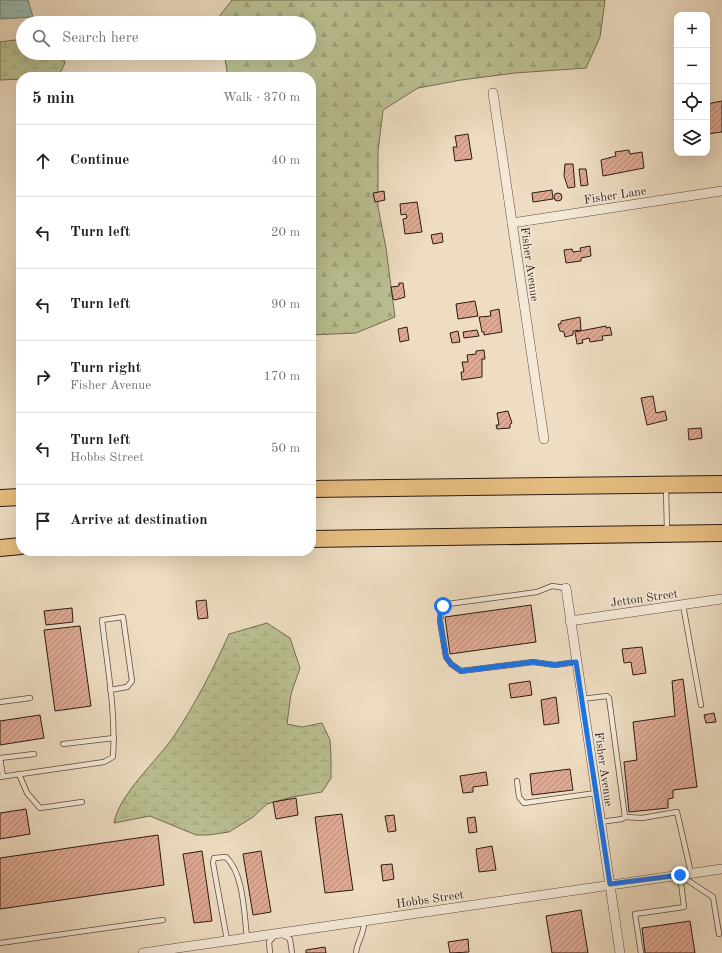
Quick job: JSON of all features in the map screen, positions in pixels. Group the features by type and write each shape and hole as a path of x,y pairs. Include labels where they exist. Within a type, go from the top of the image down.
{"highway":[{"path":"316,489 722,484"},
{"path":"0,498 16,497"},
{"path":"316,540 722,533"},
{"path":"0,548 16,546"}],"street":[{"name":"Fisher Avenue","path":"493,93 544,439"},
{"name":"Fisher Lane","path":"512,223 722,191"},
{"name":"Fisher Avenue","path":"566,588 620,953"},
{"name":"Jetton Street","path":"570,621 722,599"},
{"name":"Hobbs Street","path":"143,953 610,884 722,869"}],"lane":[{"path":"666,484 667,533"},
{"path":"566,588 552,586 537,592 443,606 440,611 440,621 446,657 451,664 461,671 533,662 555,665 576,662"},
{"path":"683,605 701,705"},
{"path":"34,754 0,758 1,776 104,762 113,757 114,738 112,705 110,690 102,620 123,617 132,681 127,687 110,690"},
{"path":"582,699 607,696 609,698 625,817"},
{"path":"0,702 30,698"},
{"path":"63,744 114,738"},
{"path":"19,774 27,793 40,808 82,802"},
{"path":"517,781 519,797 524,803 596,793"},
{"path":"600,822 625,817 642,818 677,812 691,873"},
{"path":"227,940 213,863 214,858 220,856 226,857 235,869 239,883 247,938"},
{"path":"680,875 713,897 720,934"},
{"path":"641,953 635,914 684,907 680,875"},
{"path":"0,943 163,920"},
{"path":"356,953 356,944 365,930 364,920"},
{"path":"270,953 269,942 279,933 290,939 292,953"}],"green space":[{"path":"232,0 605,0 600,37 586,68 515,73 461,80 418,88 383,110 378,151 378,207 386,248 395,317 356,333 316,335 316,72 227,72 225,60 316,60 316,16 220,16"},
{"path":"16,40 16,60 64,60 65,63 60,72 16,72 16,79 0,80 0,42"},
{"path":"267,623 290,638 300,668 291,694 287,724 302,727 322,723 330,740 331,778 322,792 292,797 267,804 253,817 229,832 196,835 150,816 114,823 117,812 131,789 167,746 182,724 217,661 229,634"}],"water":[{"path":"0,0 28,0 33,16 16,16 16,18 0,19"}],"building":[{"path":"722,101 722,132 710,134 710,103"},
{"path":"468,134 472,159 455,161 453,147 457,147 455,136"},
{"path":"629,150 630,154 642,152 644,168 603,176 601,160 616,156 615,152"},
{"path":"565,164 573,164 575,187 568,188 564,176"},
{"path":"579,169 586,169 588,185 581,186"},
{"path":"552,190 553,199 533,202 532,193"},
{"path":"384,191 385,200 375,202 373,193"},
{"path":"558,193 561,194 561,200 558,201 555,200 554,197 555,194"},
{"path":"417,202 422,232 405,234 403,219 407,218 406,214 401,215 400,204"},
{"path":"442,233 443,242 433,244 431,235"},
{"path":"590,246 591,256 581,258 581,261 566,263 564,250 572,249 573,252 581,251 580,248"},
{"path":"399,283 403,283 405,297 395,300 393,299 391,287 399,286"},
{"path":"475,301 478,316 458,319 456,304"},
{"path":"499,309 502,332 484,335 479,317 491,316 490,311"},
{"path":"580,317 581,330 573,331 573,335 565,337 564,332 560,331 558,324 561,324 561,321"},
{"path":"606,326 606,328 610,327 612,335 602,336 603,340 590,342 589,338 582,340 583,343 577,344 575,332"},
{"path":"407,327 409,340 400,342 398,329"},
{"path":"477,330 479,336 464,338 463,332"},
{"path":"458,331 460,342 452,343 450,333"},
{"path":"484,350 485,359 482,359 482,377 462,380 461,372 464,372 462,362 468,362 467,355 476,354 476,351"},
{"path":"653,396 656,413 665,411 667,420 647,425 641,398"},
{"path":"508,411 512,423 510,424 510,428 497,429 496,425 499,425 497,413"},
{"path":"701,428 702,438 689,440 688,429"},
{"path":"206,600 208,618 198,619 196,601"},
{"path":"531,605 536,642 450,654 445,617"},
{"path":"72,608 73,622 46,625 44,611"},
{"path":"80,626 91,706 55,711 44,630"},
{"path":"642,647 646,673 633,675 631,662 624,663 622,649"},
{"path":"683,679 697,787 673,790 673,798 668,799 668,808 629,812 624,762 637,760 633,722 675,716 672,681"},
{"path":"530,681 532,695 511,698 509,684"},
{"path":"556,697 559,723 544,725 541,700"},
{"path":"714,713 716,722 706,723 704,715"},
{"path":"40,715 44,738 0,745 0,721"},
{"path":"570,769 573,790 532,795 530,774"},
{"path":"486,772 488,785 473,787 473,792 463,793 460,776"},
{"path":"296,798 298,815 276,819 273,802"},
{"path":"26,809 30,834 0,839 0,813"},
{"path":"342,814 353,890 325,893 315,817"},
{"path":"394,815 396,831 388,832 385,816"},
{"path":"475,817 477,832 469,833 467,818"},
{"path":"158,835 164,885 0,909 0,858"},
{"path":"492,846 496,870 479,872 476,849"},
{"path":"202,851 212,921 194,923 183,854"},
{"path":"261,851 271,912 253,915 243,854"},
{"path":"392,864 394,879 383,881 381,865"},
{"path":"581,910 588,953 552,953 546,916"},
{"path":"690,921 695,953 645,953 642,928"},
{"path":"468,939 469,952 450,953 448,942"},
{"path":"325,947 326,953 306,953 306,950"}],"route":[{"path":"443,606 440,611 440,621 446,657 451,664 461,671 533,662 555,665 576,662 610,884 680,875"}]}
